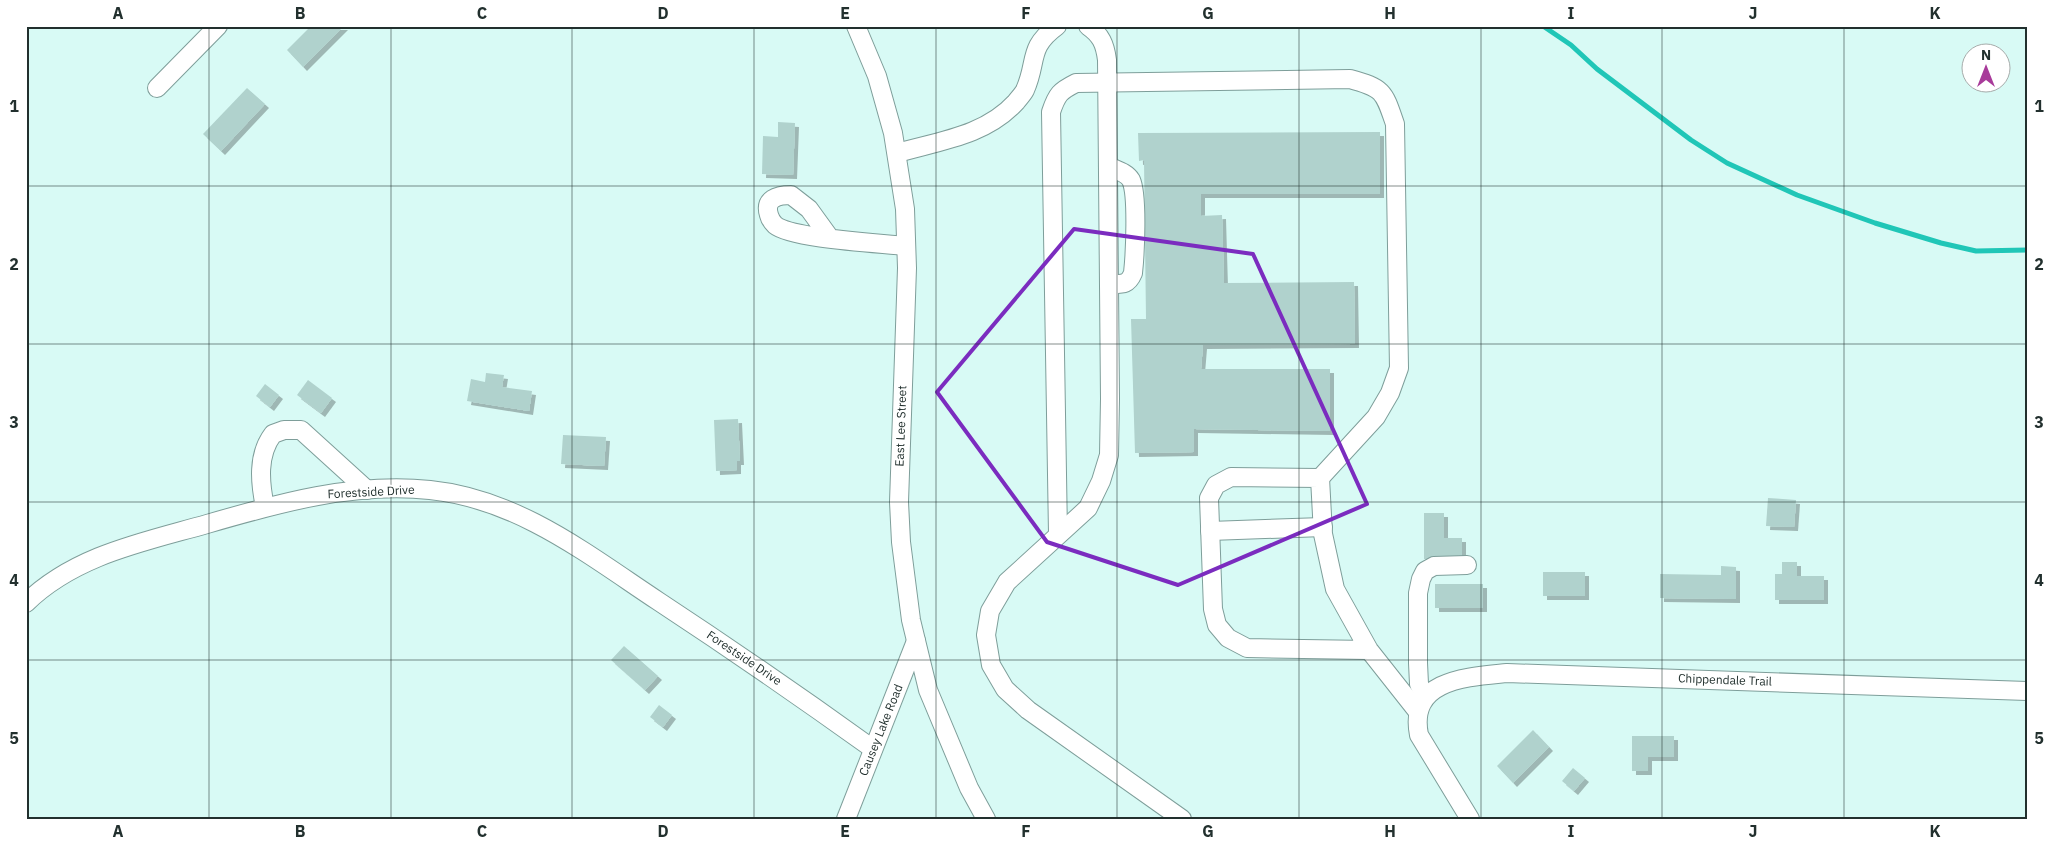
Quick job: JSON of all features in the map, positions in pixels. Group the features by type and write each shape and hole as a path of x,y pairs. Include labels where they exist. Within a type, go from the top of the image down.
{"street":[{"path":"156,88 218,26"},
{"name":"East Lee Street","path":"856,26 877,76 897,152 905,209 906,246 899,502 901,542 910,620 928,690 969,788 986,819"},
{"path":"897,152 971,133 993,122 1009,109 1024,92 1039,42 1057,26"},
{"path":"1088,26 1097,33 1106,45 1109,455 1101,481 1088,508 1007,582 990,611 986,635 991,665 1005,689 1028,710 1182,819"},
{"path":"1058,534 1051,112 1060,91 1076,82 1350,79 1373,85 1386,96 1394,124 1398,368 1390,393 1376,417 1320,478 1323,527 1335,589 1369,650 1424,701"},
{"path":"1108,166 1126,174 1131,180 1134,207 1133,273 1129,282 1125,284 1109,284"},
{"path":"830,238 906,246"},
{"path":"265,507 260,478 265,450 273,434 284,430 302,430 367,490"},
{"path":"1320,478 1231,477 1216,485 1209,498 1213,609 1218,624 1228,638 1247,648 1369,650"},
{"name":"Forestside Drive","path":"26,603 37,592 65,573 103,554 265,507 316,495 396,488 431,490 465,496 498,505 550,530 760,668 873,749"},
{"path":"1210,531 1323,527"},
{"path":"1467,565 1434,566 1425,571 1421,579 1418,593 1418,664 1419,684 1424,701 1417,724 1419,735 1470,819"},
{"name":"Causey Lake Road","path":"846,819 916,641"},
{"name":"Chippendale Trail","path":"1424,701 1444,684 1465,678 1507,673 2027,691"}],"highlighted area":[{"path":"1074,229 1253,254 1367,504 1178,585 1047,542 937,392"}],"building":[{"path":"311,26 344,26 303,67 287,50"},
{"path":"247,88 265,104 221,151 203,134"},
{"path":"778,122 795,123 793,175 762,174 763,136 778,137"},
{"path":"1380,132 1380,194 1201,194 1201,216 1222,215 1224,283 1354,282 1355,344 1203,345 1201,369 1330,369 1330,431 1194,429 1194,452 1135,453 1131,319 1146,319 1144,160 1139,161 1138,133"},
{"path":"486,373 504,375 502,387 532,391 529,411 467,401 471,379 485,382"},
{"path":"308,380 332,398 321,413 297,395"},
{"path":"265,384 279,395 270,407 256,396"},
{"path":"738,419 740,461 737,461 737,470 716,471 714,420"},
{"path":"563,435 606,437 604,466 561,464"},
{"path":"1768,498 1796,500 1794,527 1766,526"},
{"path":"1424,513 1444,513 1444,538 1462,538 1462,559 1424,559"},
{"path":"1782,562 1797,562 1797,576 1824,576 1824,600 1775,600 1775,574 1782,574"},
{"path":"1721,566 1736,567 1736,599 1660,598 1660,574 1721,575"},
{"path":"1543,572 1585,572 1585,596 1543,596"},
{"path":"1435,584 1483,584 1483,608 1435,608"},
{"path":"624,646 658,676 645,690 611,660"},
{"path":"659,705 672,715 663,727 650,717"},
{"path":"1533,730 1549,747 1513,783 1497,766"},
{"path":"1632,736 1674,736 1674,757 1648,757 1648,771 1632,771"},
{"path":"1573,768 1585,778 1574,791 1562,781"}],"waterway":[{"path":"1543,26 1571,45 1597,69 1691,140 1727,163 1797,195 1875,223 1941,243 1976,251 2027,250"}]}
